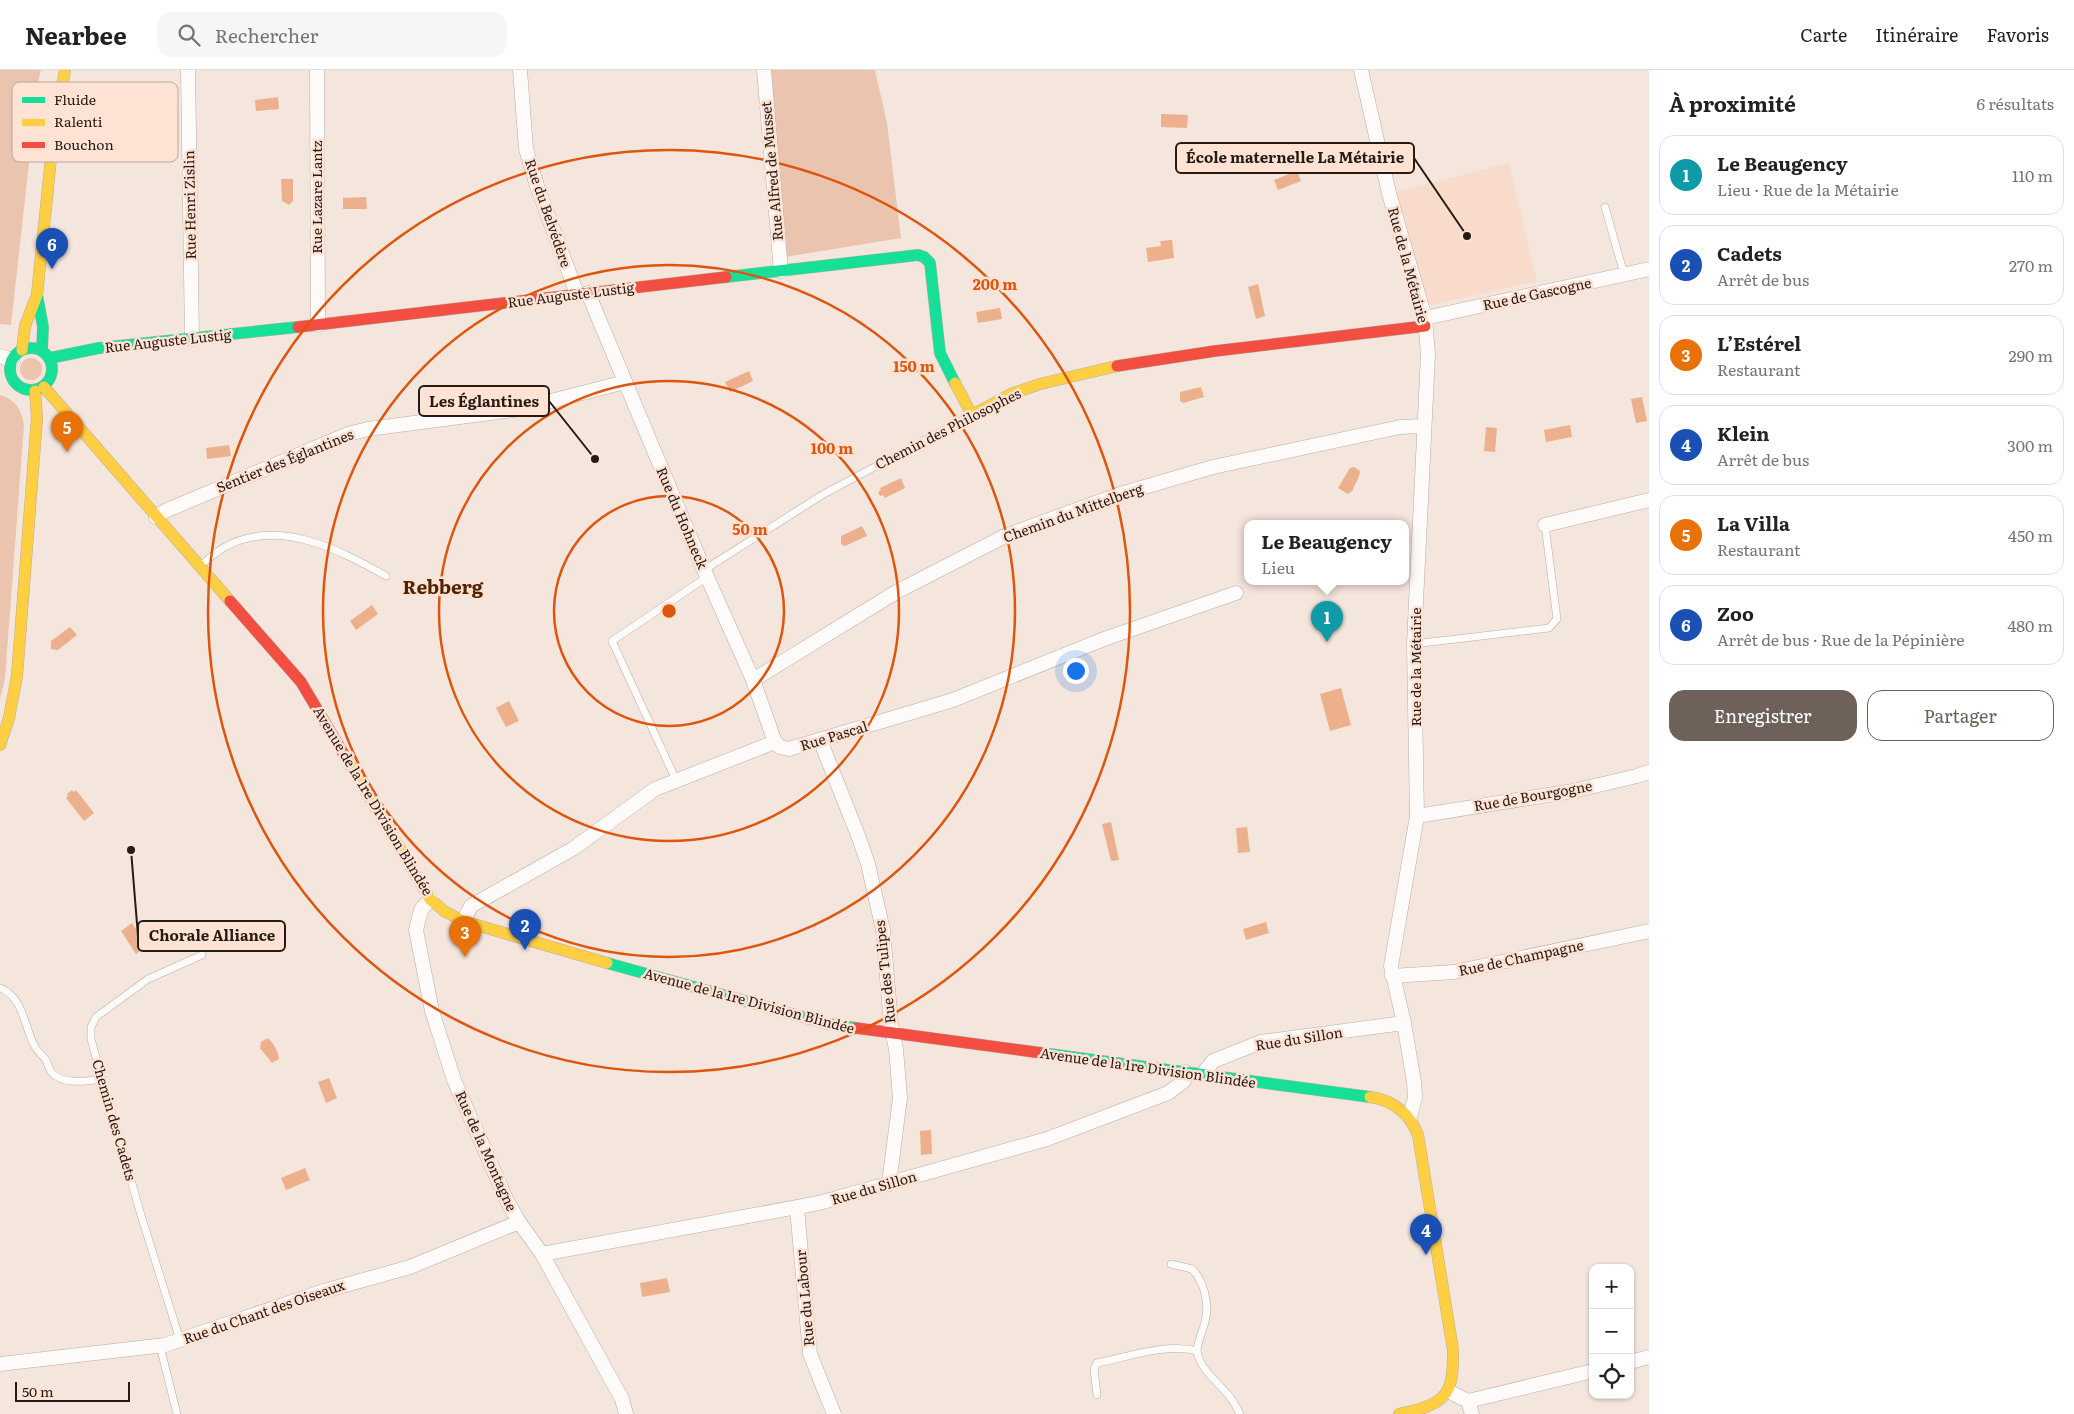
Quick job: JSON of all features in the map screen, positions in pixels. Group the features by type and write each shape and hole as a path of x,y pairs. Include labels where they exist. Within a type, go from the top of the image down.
{"main road":[{"path":"22,350 25,326 37,295 51,162"},
{"name":"Rue Auguste Lustig","path":"46,354 318,325 918,255 924,257 930,263 940,353 972,415"},
{"path":"0,746 14,701 20,652 40,389 52,377 52,364 46,354 37,295"},
{"name":"Chemin des Philosophes","path":"972,415 1011,394 1040,384 1112,367 1425,322"},
{"path":"40,389 20,388 14,383 6,358 22,350 32,348 46,354"},
{"name":"Avenue de la 1re Division Blindée","path":"40,389 156,516 301,682 430,898 444,911 463,920 527,941 828,1024 1376,1098 1390,1102 1410,1117"},
{"path":"1399,1414 1415,1411 1439,1402 1450,1392 1454,1374 1453,1350 1418,1135 1410,1117"}],"street":[{"name":"Rue Henri Zislin","path":"188,70 192,339"},
{"name":"Rue Lazare Lantz","path":"317,70 318,325"},
{"name":"Rue du Belvédère","path":"520,70 526,148 537,186 583,294"},
{"name":"Rue Alfred de Musset","path":"764,70 780,271"},
{"name":"Rue de la Métairie","path":"1361,70 1389,193 1425,322 1427,373 1414,644 1416,816 1390,966 1404,1023 1415,1097 1410,1117"},
{"name":"Rue de Gascogne","path":"1425,322 1649,269"},
{"name":"Rue du Hohneck","path":"583,294 625,382 705,574 753,680 776,742"},
{"name":"Sentier des Églantines","path":"156,516 348,434 368,429 520,409 625,382"},
{"name":"Chemin du Mittelberg","path":"753,680 898,591 1005,536 1117,495 1213,467 1400,427 1423,426"},
{"path":"1545,525 1649,500"},
{"name":"Rue Pascal","path":"776,742 780,747 790,749 953,700 1104,638 1236,593"},
{"name":"Rue des Tulipes","path":"820,740 868,864 883,930 892,1034 896,1049 900,1098 889,1184"},
{"path":"463,920 470,906 574,848 655,789 776,742"},
{"name":"Rue de Bourgogne","path":"1416,816 1573,791 1649,772"},
{"name":"Rue de la Montagne","path":"430,898 421,910 416,930 432,1011 454,1080 492,1171 519,1222 542,1254 622,1399 626,1414"},
{"name":"Rue de Champagne","path":"1392,976 1454,972 1649,931"},
{"name":"Rue du Sillon","path":"1202,1074 1213,1061 1261,1042 1404,1023"},
{"name":"Rue du Sillon","path":"542,1254 796,1208 889,1184 1047,1139 1168,1093 1184,1081 1185,1072"},
{"name":"Rue du Labour","path":"796,1208 810,1354 834,1414"},
{"name":"Rue du Chant des Oiseaux","path":"0,1364 160,1346 324,1291 410,1267 519,1222"},
{"path":"1634,1361 1649,1357"},
{"path":"1450,1392 1470,1408 1589,1372"}],"lane":[{"path":"1606,207 1624,274"},
{"name":"Chemin des Philosophes","path":"676,780 612,641 705,574 822,495 972,415"},
{"path":"1414,644 1548,628 1557,619 1545,525"},
{"path":"200,566 223,548 245,539 269,534 293,537 346,554 386,576"},
{"name":"Chemin des Cadets","path":"181,1340 141,1215 91,1039 91,1027 96,1017 148,979 202,955"},
{"path":"0,988 8,991 16,998 34,1047 46,1060 52,1073 65,1080 102,1079"},
{"path":"1172,1264 1192,1268 1202,1283 1207,1311 1198,1340 1198,1357 1240,1414"},
{"path":"160,1346 177,1414"},
{"path":"1097,1395 1094,1369 1097,1363 1170,1348 1197,1351"}],"shaded area":[{"path":"0,70 41,70 38,82 12,82 12,162 29,162 11,325 0,324"},
{"path":"770,70 875,70 887,123 901,238 785,257"},
{"path":"278,97 279,109 256,111 255,100"},
{"path":"1161,114 1188,115 1187,128 1161,127"},
{"path":"1509,163 1537,281 1426,306 1395,192"},
{"path":"1297,171 1301,181 1278,190 1274,180"},
{"path":"281,179 293,179 293,201 289,205 282,201"},
{"path":"366,197 367,209 343,209 343,198"},
{"path":"1172,240 1174,258 1148,262 1146,248 1161,246 1160,241"},
{"path":"1258,284 1265,316 1256,319 1248,287"},
{"path":"1000,308 1002,319 978,323 976,312"},
{"path":"31,358 39,361 42,369 39,377 31,380 23,377 20,369 23,361"},
{"path":"749,371 753,381 730,392 725,382"},
{"path":"1201,387 1204,397 1183,403 1180,401 1180,392"},
{"path":"0,395 14,402 21,414 24,425 5,678 0,699"},
{"path":"1642,397 1647,421 1636,423 1631,399"},
{"path":"1570,425 1572,437 1546,442 1544,430"},
{"path":"1486,427 1497,428 1495,452 1484,451"},
{"path":"229,445 231,456 207,459 206,448"},
{"path":"1354,467 1360,471 1360,474 1353,490 1348,494 1338,488 1350,468"},
{"path":"901,478 905,488 885,498 883,495 880,496 878,492 881,490 880,488"},
{"path":"862,526 867,536 845,546 841,544 841,536"},
{"path":"372,605 378,614 356,630 350,621"},
{"path":"70,627 77,635 58,650 51,649 51,641"},
{"path":"1341,688 1351,725 1330,731 1320,694"},
{"path":"509,701 519,721 506,727 496,708"},
{"path":"72,790 74,792 76,790 94,813 84,821 66,798 67,794"},
{"path":"1111,822 1119,860 1111,861 1102,824"},
{"path":"1247,827 1250,852 1238,853 1236,828"},
{"path":"1266,922 1269,933 1246,940 1243,929"},
{"path":"132,923 147,946 136,954 121,931"},
{"path":"268,1038 278,1053 279,1059 272,1063 260,1048 261,1042"},
{"path":"329,1078 337,1098 326,1103 318,1082"},
{"path":"931,1130 932,1154 921,1155 920,1131"},
{"path":"305,1168 310,1180 286,1190 281,1178"},
{"path":"667,1278 670,1292 642,1297 640,1283"}],"traffic: fast":[{"path":"726,277 918,255 924,257 930,263 940,353 955,383"},
{"path":"37,295 43,327 42,351"},
{"path":"50,358 99,348 298,327"},
{"path":"35,348 43,351 49,357 52,369 49,381 43,387 27,390 19,387 13,381 10,365 13,357 19,351 35,348"},
{"path":"607,963 828,1024 856,1028"},
{"path":"1042,1053 1370,1097"}],"traffic: slow":[{"path":"63,82 65,70"},
{"path":"22,350 25,326 37,295 51,162"},
{"path":"955,383 972,415 1011,394 1040,384 1117,366"},
{"path":"44,387 230,601"},
{"path":"0,745 9,718 17,676 37,418 35,391"},
{"path":"343,753 430,899 444,911 463,921 607,963"},
{"path":"1370,1097 1386,1101 1400,1109 1415,1127 1418,1135 1453,1350 1451,1379 1448,1389 1443,1396 1427,1407 1399,1414"}],"traffic: jam":[{"path":"298,327 726,277"},
{"path":"1117,366 1215,351 1425,326"},
{"path":"230,601 301,682 343,753"},
{"path":"856,1028 1042,1053"}],"place":[{"name":"École maternelle La Métairie","path":"1467,236"},
{"name":"Zoo","path":"52,269"},
{"name":"La Villa","path":"67,452"},
{"name":"Les Églantines","path":"595,459"},
{"name":"Le Beaugency","path":"1327,642"},
{"name":"Chorale Alliance","path":"131,850"},
{"name":"Cadets","path":"525,950"},
{"name":"L’Estérel","path":"465,957"},
{"name":"Klein","path":"1426,1255"}],"district":[{"name":"Rebberg","path":"443,587"}]}
